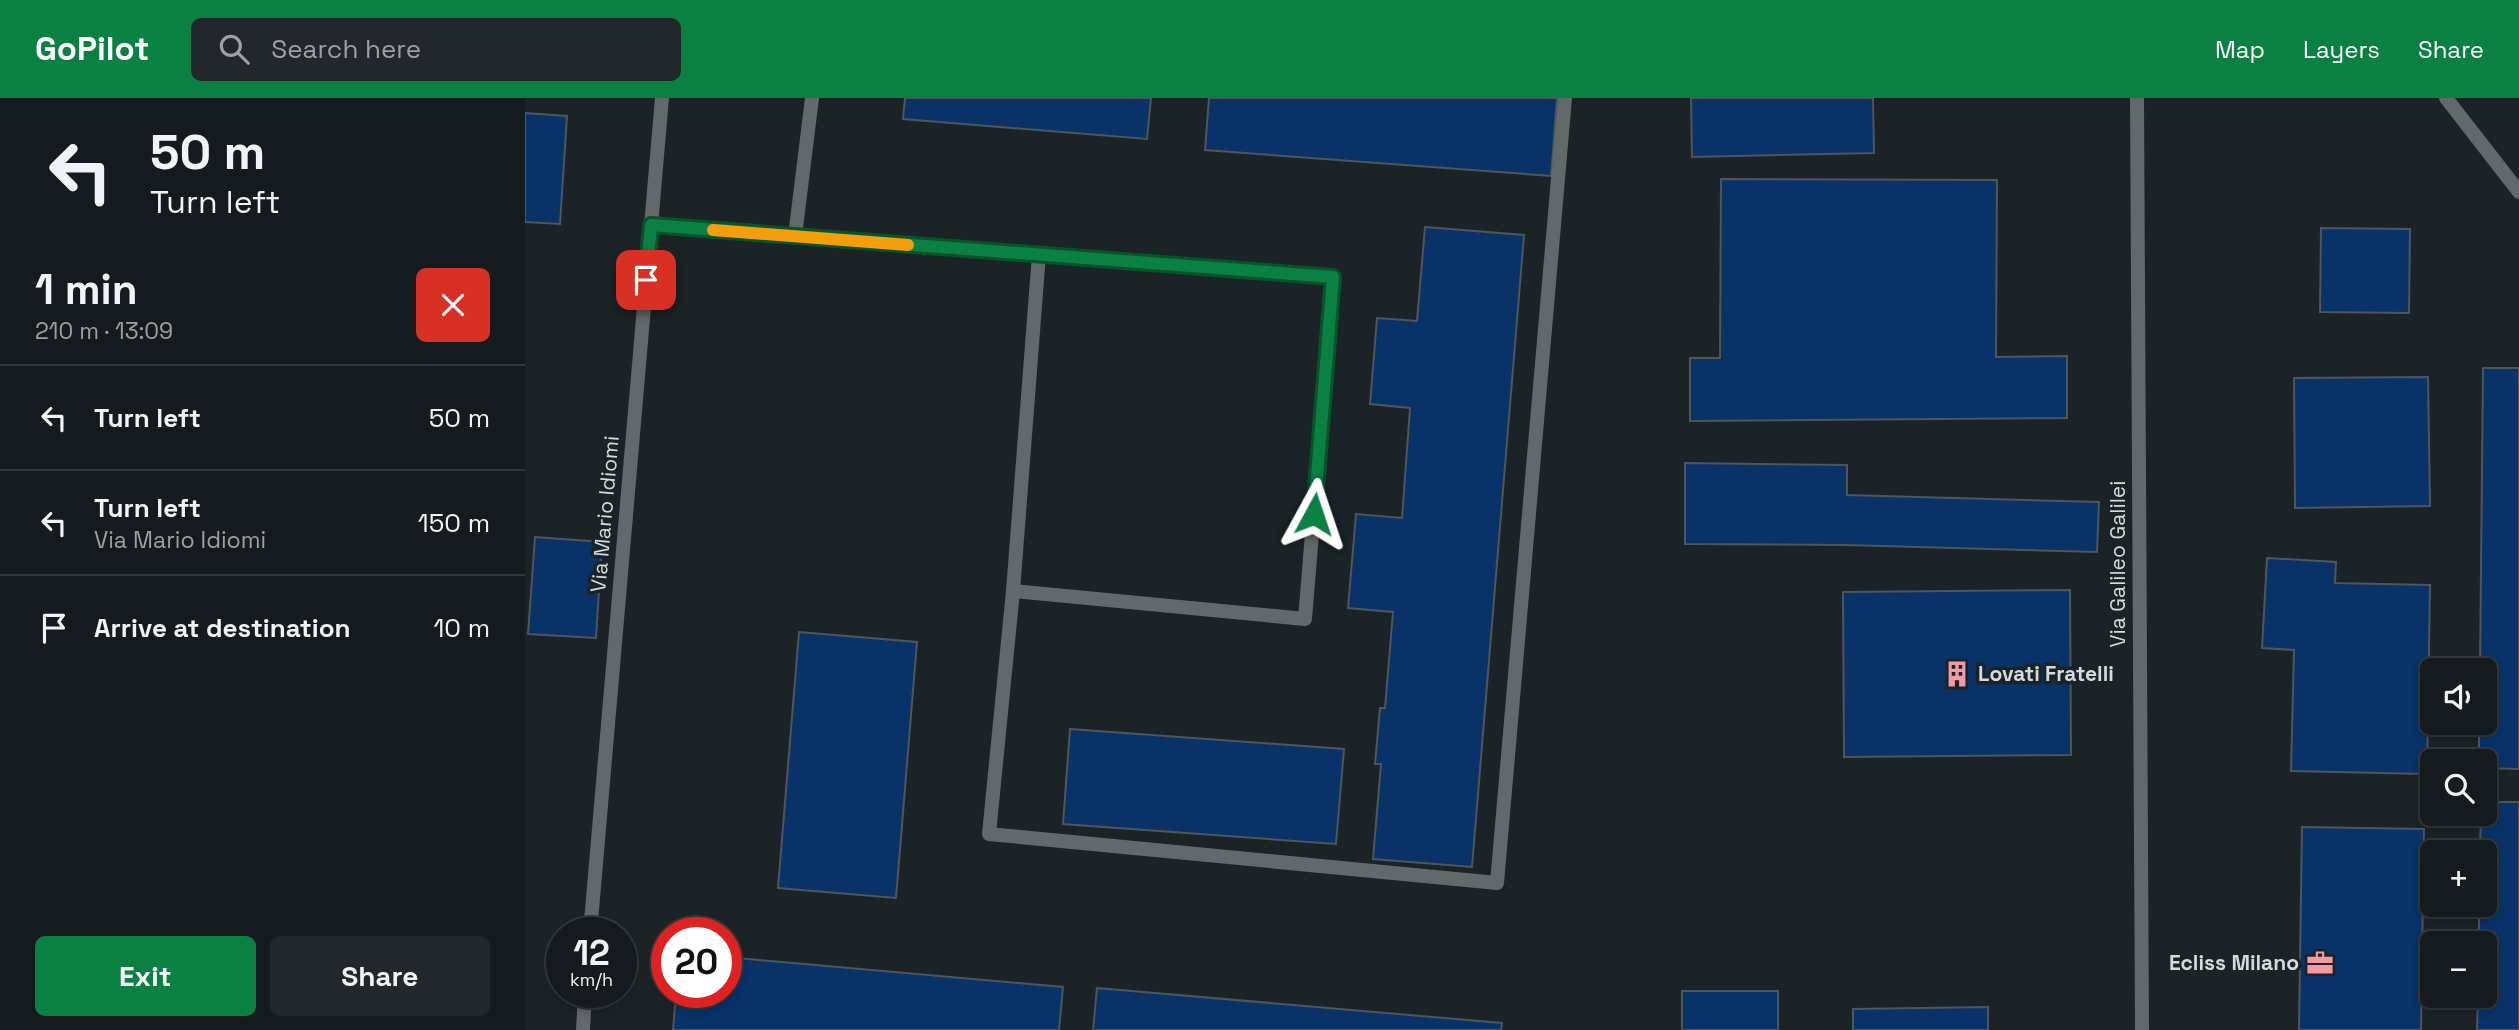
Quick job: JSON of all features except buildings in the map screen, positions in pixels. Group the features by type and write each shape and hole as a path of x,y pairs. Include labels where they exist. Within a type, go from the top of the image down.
{"street":[{"name":"Via Mario Idiomi","path":"591,917 662,98"},
{"path":"795,236 812,98"},
{"path":"1039,254 1013,591 989,834 1497,883 1565,98"},
{"name":"Via Galileo Galilei","path":"2137,98 2142,1030"},
{"path":"2446,98 2519,192"},
{"path":"651,225 1333,277 1305,619 1013,591"},
{"path":"583,1030 584,1008"}],"slow traffic":[{"path":"713,230 908,245"}],"place":[{"name":"Lovati Fratelli","path":"1957,674"},
{"name":"Ecliss Milano","path":"2320,963"}],"route":[{"path":"646,280 651,225 1333,277 1314,514"}]}
